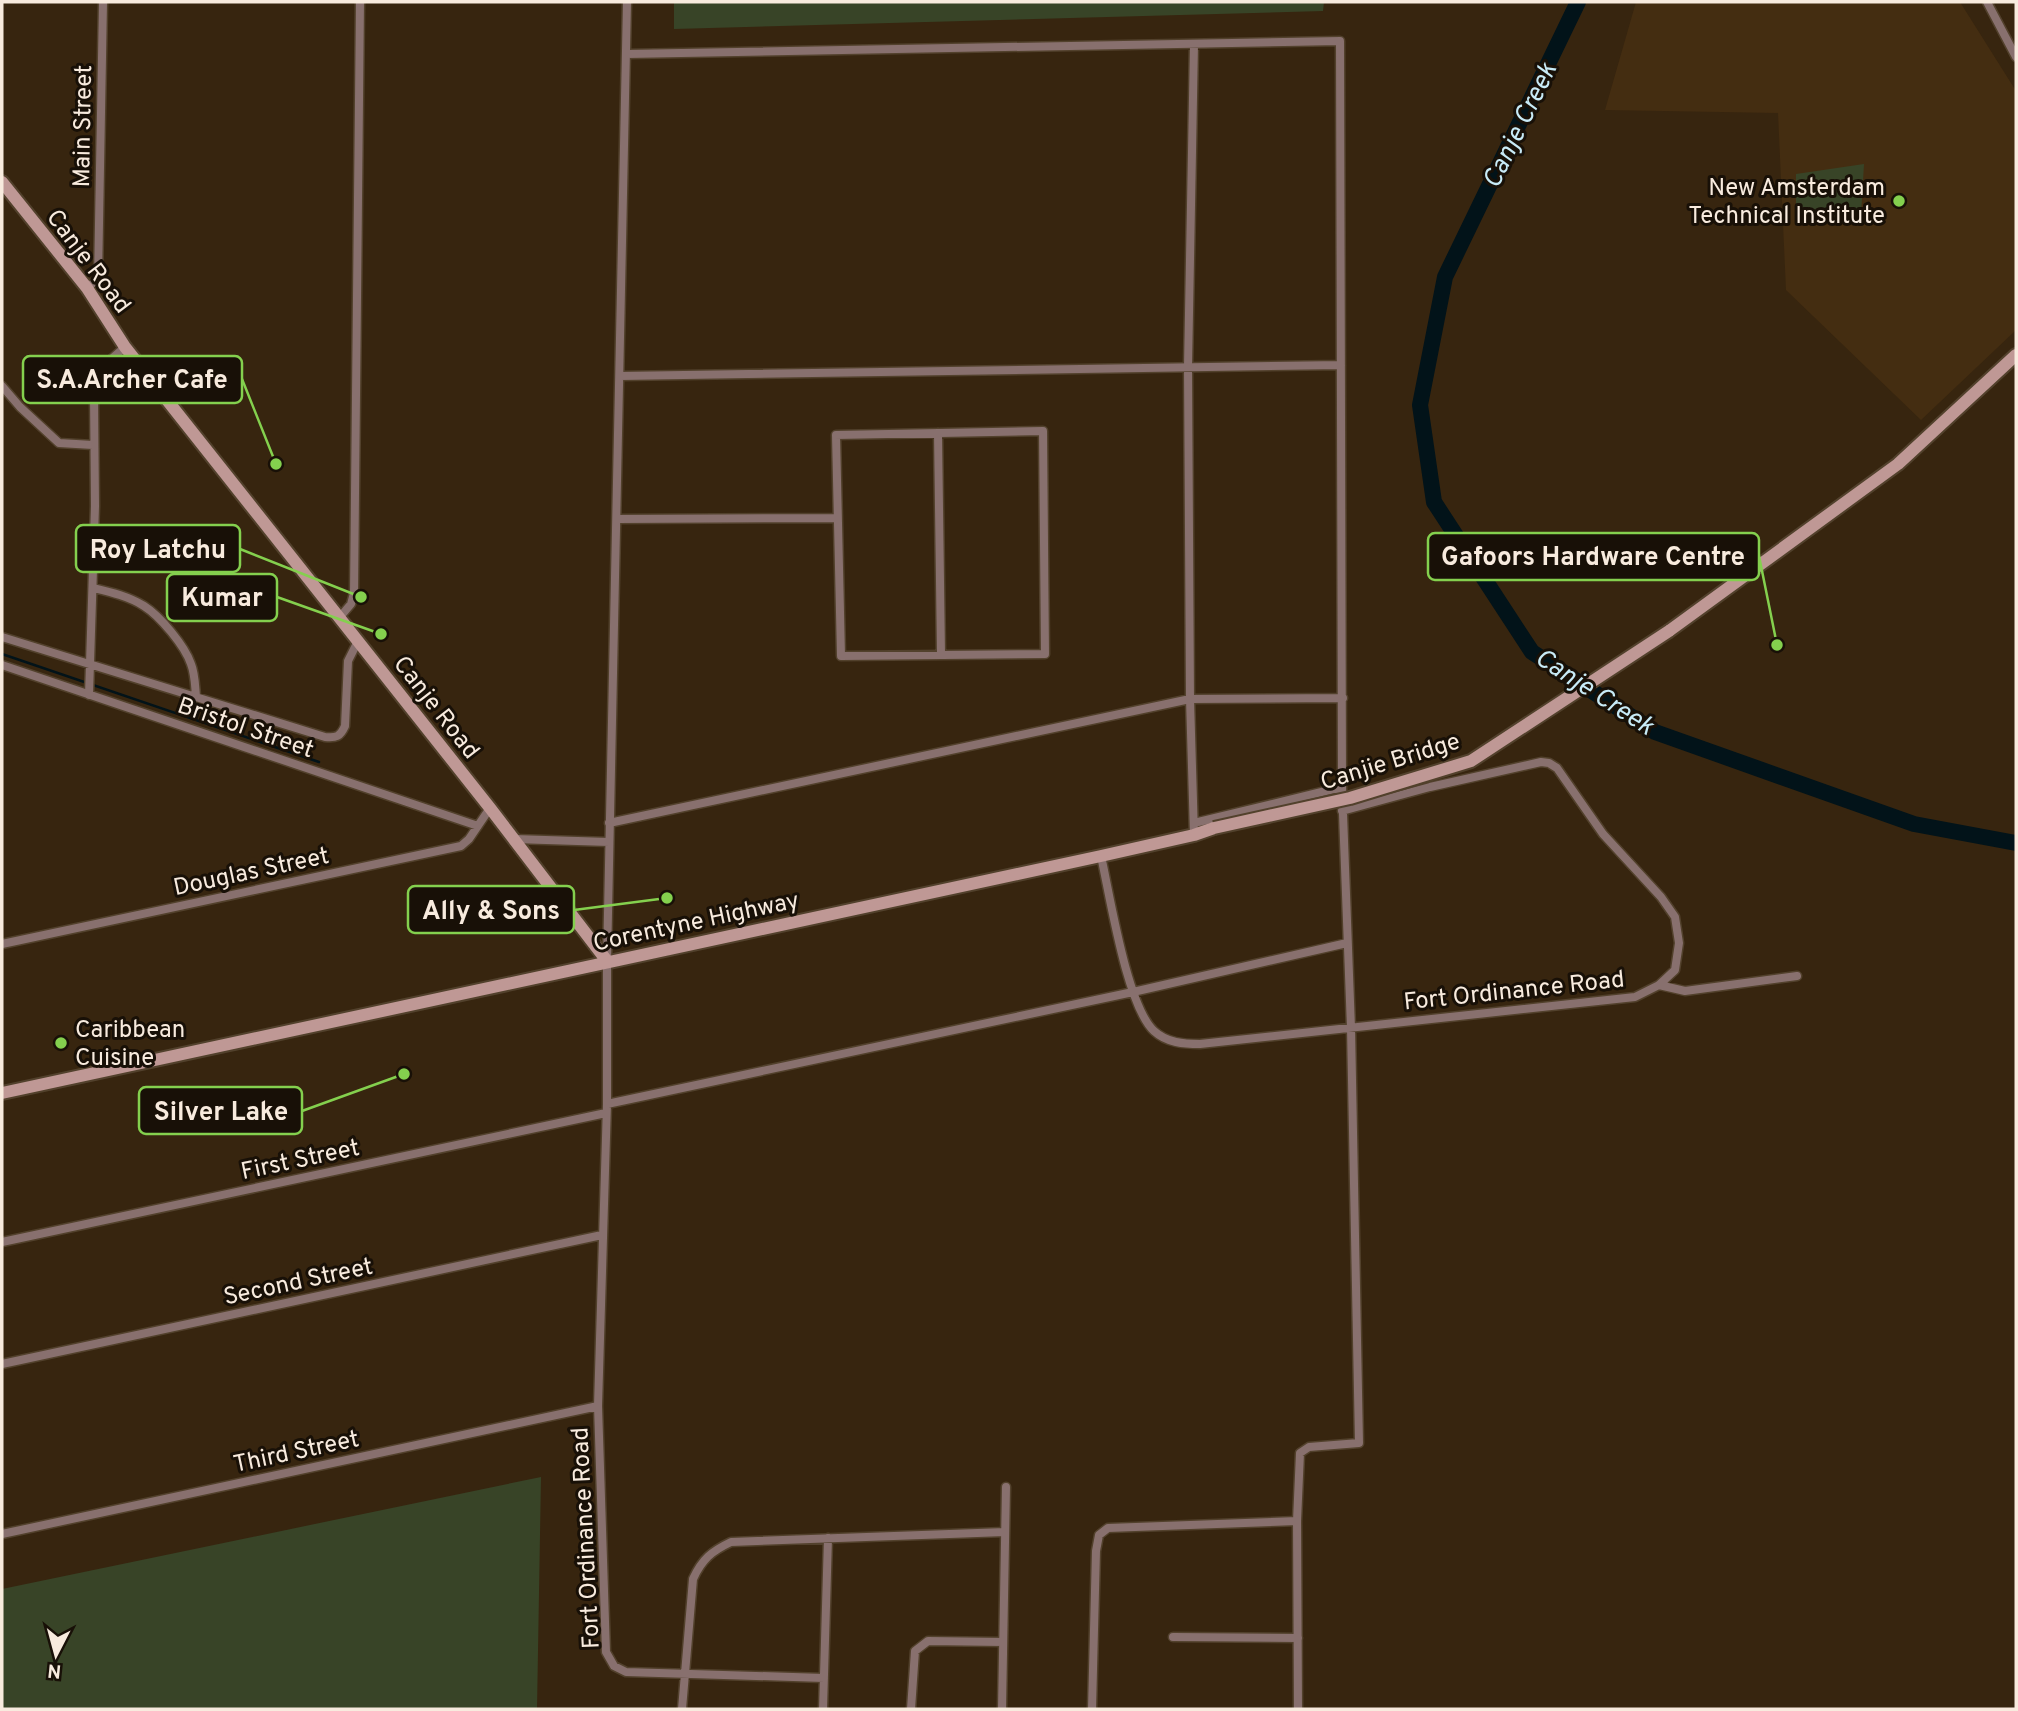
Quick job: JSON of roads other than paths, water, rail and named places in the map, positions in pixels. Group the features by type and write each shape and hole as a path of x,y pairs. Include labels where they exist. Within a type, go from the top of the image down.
{"main road":[{"name":"Canje Road","path":"2,182 87,288 125,347 491,808 607,961"},
{"name":"Canjie Bridge","path":"1194,829 1214,828 1350,798 1471,761 1669,631 1898,464 2016,355"},
{"name":"Corentyne Highway","path":"2,1093 1101,856 1194,829"}],"street":[{"name":"Main Street","path":"87,288 97,279 103,2"},
{"path":"340,617 351,604 354,593 360,2"},
{"name":"Fort Ordinance Road","path":"627,2 598,1406 606,1652 614,1666 626,1672 683,1672"},
{"path":"1987,2 2016,57"},
{"path":"627,54 1340,41 1342,811 1351,1028 1359,1443 1309,1447 1301,1450 1298,1460 1297,1709"},
{"path":"1194,44 1188,367 1190,699 1194,829 1342,787"},
{"path":"89,695 95,506 94,395 99,377 108,362 125,347"},
{"path":"620,376 1341,365"},
{"path":"2,386 20,407 59,443 93,446"},
{"path":"1043,431 1045,654 841,656 836,518 836,435 1043,431"},
{"path":"938,433 941,655"},
{"path":"617,519 836,518"},
{"path":"93,589 117,593 145,606 164,625 182,646 191,664 196,696"},
{"path":"2,637 324,737 335,737 342,733 345,726 348,661 358,641"},
{"name":"Bristol Street","path":"2,666 478,826"},
{"path":"609,823 1190,699 1343,698"},
{"name":"Fort Ordinance Road","path":"1101,856 1132,992 1141,1014 1155,1032 1177,1043 1200,1044 1635,997 1659,985 1675,970 1679,943 1675,917 1661,897 1603,834 1557,768 1549,763 1541,762 1430,787 1342,811"},
{"name":"Douglas Street","path":"2,944 461,846 491,808"},
{"path":"514,839 609,842"},
{"name":"First Street","path":"2,1242 1347,943"},
{"path":"1659,985 1685,990 1797,976"},
{"name":"Second Street","path":"2,1364 601,1235"},
{"name":"Third Street","path":"2,1534 598,1406"},
{"path":"1002,1709 1006,1487"},
{"path":"1093,1709 1096,1551 1099,1535 1108,1528 1297,1521"},
{"path":"682,1709 683,1672 693,1579 700,1564 711,1552 731,1542 1005,1532"},
{"path":"823,1709 828,1538"},
{"path":"1173,1637 1297,1638"},
{"path":"911,1709 915,1651 928,1641 1003,1642"},
{"path":"683,1672 824,1678"}],"waterway":[{"name":"Canje Creek","path":"1578,2 1445,277 1420,405 1434,502 1532,652 1655,732 1914,824 2016,843"},
{"path":"2,654 319,762"}],"place":[{"name":"New Amsterdam Technical Institute","path":"1899,201"},
{"name":"S.A.Archer Cafe","path":"276,464"},
{"name":"Roy Latchu","path":"361,597"},
{"name":"Kumar","path":"381,634"},
{"name":"Gafoors Hardware Centre","path":"1777,645"},
{"name":"Ally & Sons","path":"667,898"},
{"name":"Caribbean Cuisine","path":"61,1043"},
{"name":"Silver Lake","path":"404,1074"}]}
